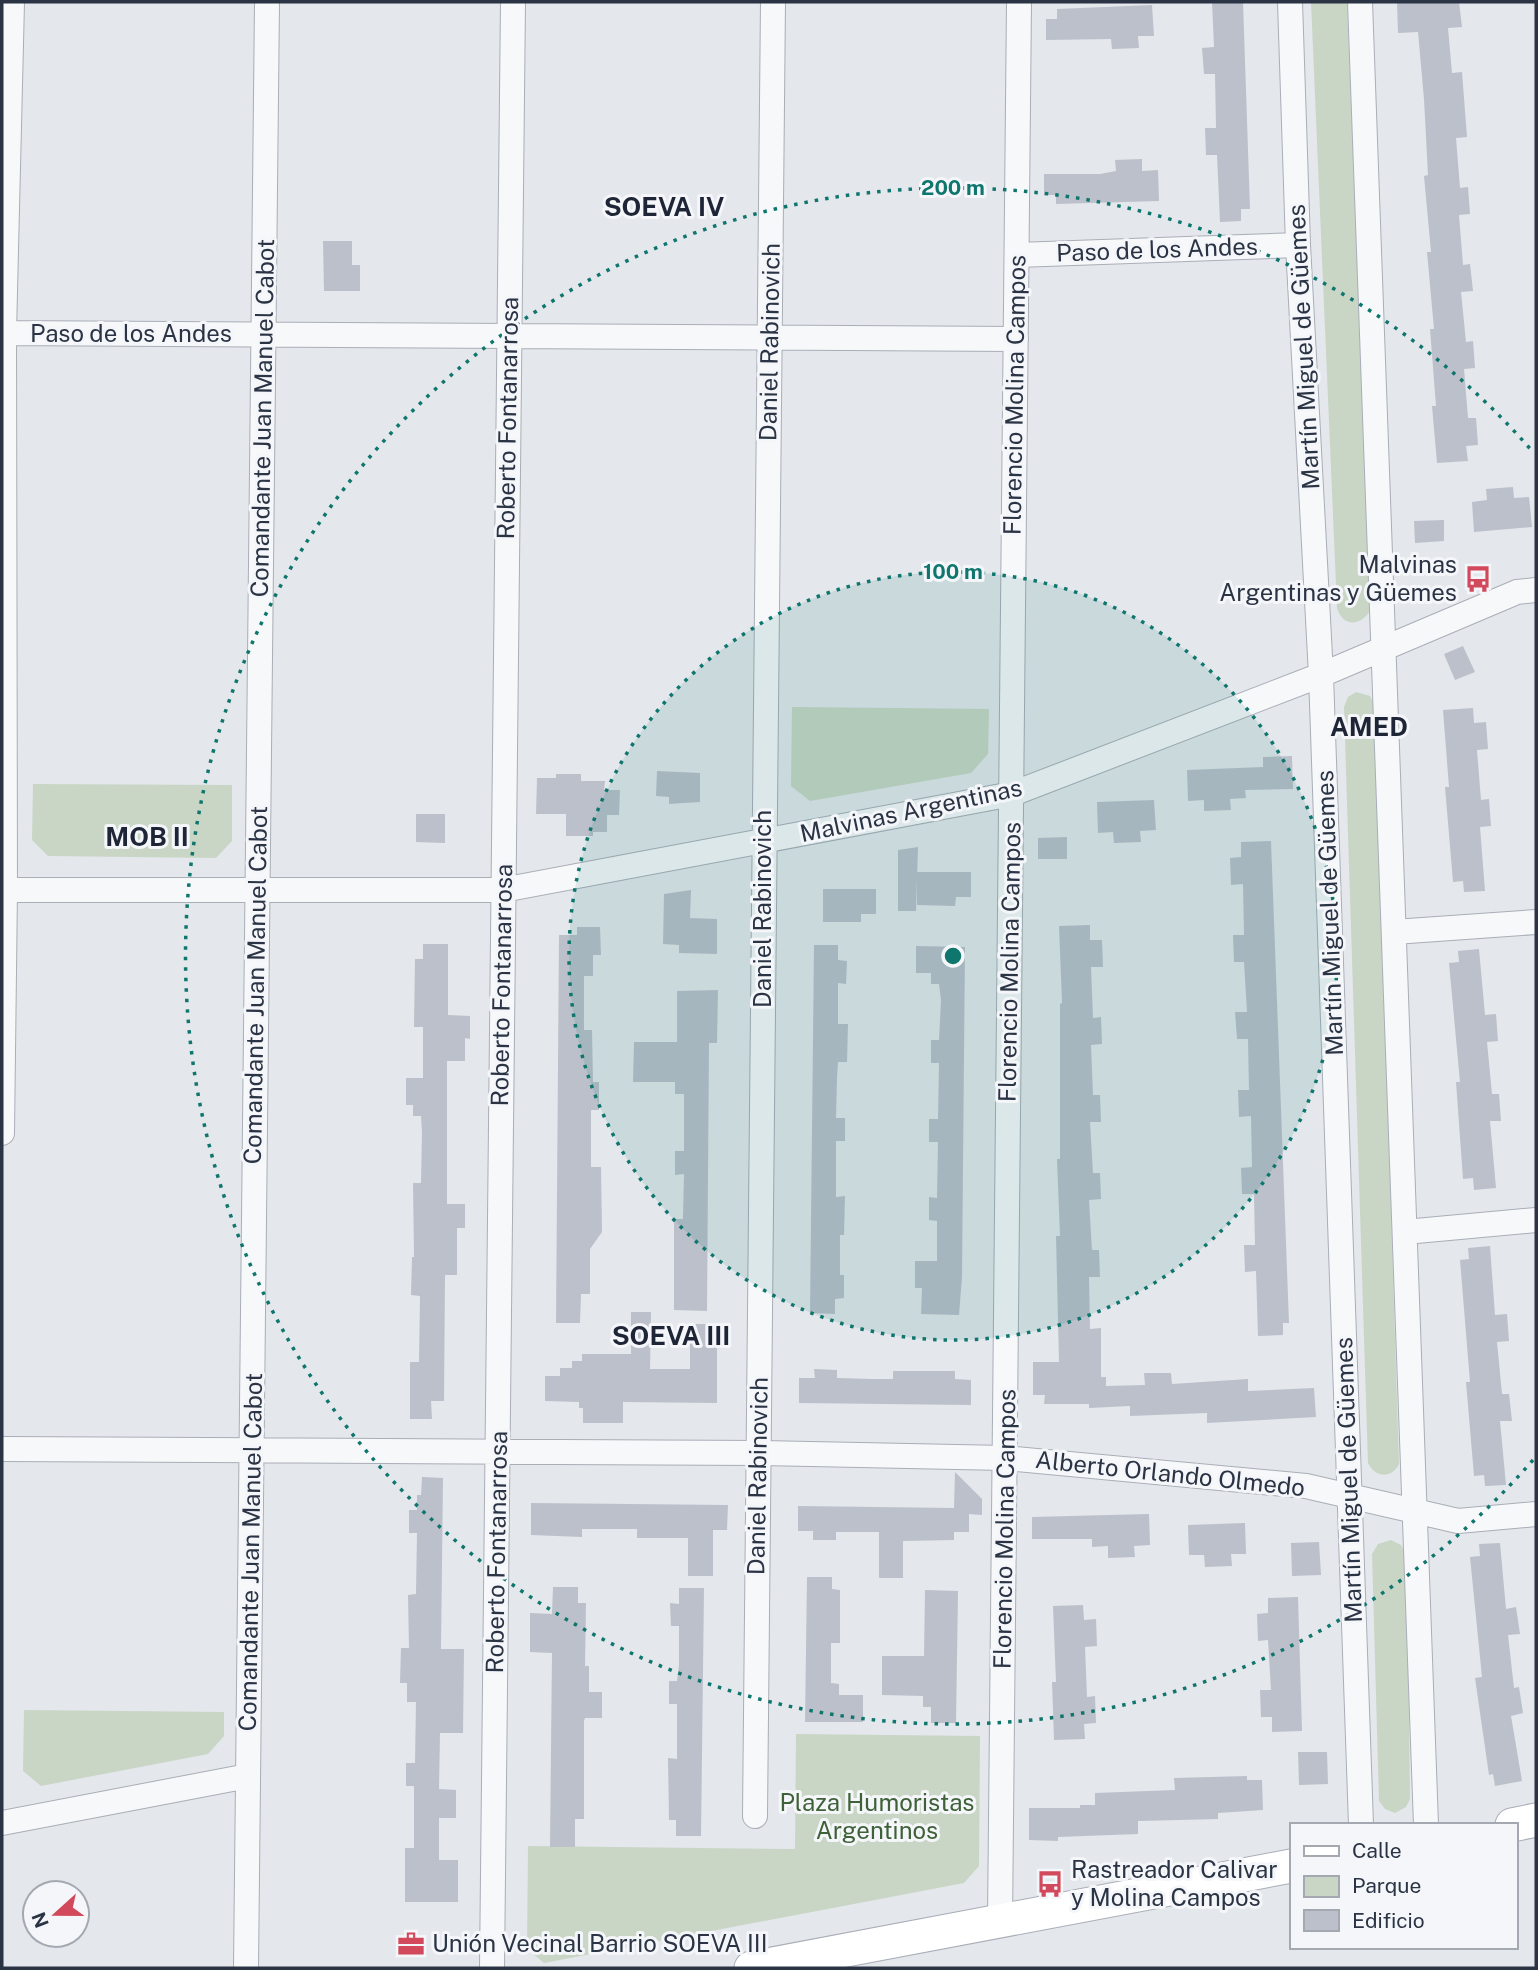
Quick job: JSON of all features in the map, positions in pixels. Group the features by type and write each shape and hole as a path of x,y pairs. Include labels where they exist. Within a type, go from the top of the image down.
{"main road":[{"path":"1517,1824 1536,1820"},
{"path":"751,1968 1290,1866"}],"street":[{"path":"2,1133 3,333 12,2"},
{"name":"Comandante Juan Manuel Cabot","path":"246,1968 267,2"},
{"name":"Roberto Fontanarrosa","path":"492,1968 513,2"},
{"name":"Daniel Rabinovich","path":"755,1816 773,2"},
{"name":"Florencio Molina Campos","path":"1000,1922 1019,2"},
{"name":"Martín Miguel de Güemes","path":"1290,2 1298,245 1321,675 1361,1823"},
{"path":"1360,2 1426,1823"},
{"name":"Paso de los Andes","path":"1017,255 1298,245"},
{"name":"Paso de los Andes","path":"3,333 1016,339"},
{"name":"Malvinas Argentinas","path":"3,890 503,890 1012,794 1321,675 1517,592 1536,590"},
{"path":"1394,932 1536,922"},
{"path":"1405,1232 1536,1220"},
{"name":"Alberto Orlando Olmedo","path":"2,1448 758,1453 1005,1458 1306,1486 1458,1521 1536,1514"},
{"path":"2,1823 248,1776"}],"green space":[{"path":"1311,2 1347,2 1371,609 1363,619 1353,622 1344,619 1337,608"},
{"path":"1356,692 1370,696 1375,705 1399,1464 1392,1472 1384,1475 1375,1472 1368,1463 1344,707 1348,697"},
{"path":"792,707 989,709 988,754 971,773 810,801 791,786"},
{"path":"33,784 232,785 232,841 216,858 48,856 32,840"},
{"path":"1391,1540 1401,1545 1407,1557 1410,1799 1406,1807 1395,1813 1385,1809 1379,1801 1372,1554 1378,1544"},
{"path":"24,1710 224,1712 224,1736 208,1754 41,1786 23,1771"},
{"name":"Plaza Humoristas Argentinos","path":"796,1734 980,1736 979,1866 964,1883 544,1963 527,1949 528,1846 795,1849"}],"building":[{"path":"1212,2 1243,2 1250,209 1241,209 1241,221 1220,222 1217,155 1206,155 1205,128 1216,128 1215,74 1204,74 1202,48 1214,47"},
{"path":"1397,2 1459,2 1462,27 1448,28 1452,73 1462,72 1467,137 1456,138 1460,188 1468,187 1470,214 1459,215 1463,265 1470,264 1473,291 1461,292 1466,342 1473,341 1475,368 1464,369 1468,418 1476,418 1478,445 1466,446 1468,461 1437,463 1432,406 1436,406 1430,329 1434,329 1427,252 1431,252 1424,176 1428,175 1424,99 1418,32 1398,33"},
{"path":"1152,5 1154,36 1138,36 1139,48 1112,49 1111,39 1046,40 1046,19 1057,19 1057,9"},
{"path":"1142,159 1142,171 1158,170 1159,201 1056,204 1056,195 1044,195 1044,174 1100,174 1116,171 1115,160"},
{"path":"323,241 352,241 352,265 360,265 360,291 324,291"},
{"path":"1513,487 1514,498 1529,497 1532,527 1474,532 1472,502 1487,500 1486,489"},
{"path":"1444,520 1444,541 1415,543 1414,521"},
{"path":"1463,646 1475,672 1455,680 1444,654"},
{"path":"1473,708 1474,723 1486,722 1488,749 1477,750 1481,800 1489,799 1491,826 1480,827 1485,891 1464,892 1463,881 1453,882 1445,787 1449,787 1443,710"},
{"path":"1292,756 1293,789 1245,790 1246,798 1230,799 1231,810 1204,811 1204,800 1188,801 1187,770 1263,767 1263,757"},
{"path":"657,771 700,773 700,802 669,804 669,797 656,796"},
{"path":"556,774 581,774 581,781 605,781 604,790 620,790 619,815 607,815 607,832 593,832 593,836 566,836 566,814 536,814 537,778 556,778"},
{"path":"1154,800 1156,830 1140,831 1141,842 1114,843 1113,832 1098,833 1097,802"},
{"path":"416,814 445,814 445,843 416,842"},
{"path":"1067,837 1067,859 1038,859 1038,838"},
{"path":"1271,841 1289,1323 1283,1323 1283,1335 1258,1336 1256,1271 1245,1272 1244,1245 1255,1245 1254,1194 1242,1194 1241,1168 1252,1167 1251,1116 1239,1117 1238,1090 1249,1090 1248,1039 1237,1039 1235,1012 1247,1012 1244,962 1234,962 1233,935 1244,935 1243,884 1231,885 1230,858 1241,857 1241,842"},
{"path":"918,847 916,911 898,911 898,850"},
{"path":"917,872 971,872 971,897 956,897 955,906 917,905"},
{"path":"823,889 876,889 876,914 861,914 861,922 823,922"},
{"path":"691,890 690,918 717,919 717,954 679,953 679,945 663,944 664,894"},
{"path":"1090,925 1090,940 1102,940 1103,967 1091,967 1093,1018 1101,1017 1102,1044 1091,1045 1093,1095 1100,1095 1101,1122 1090,1122 1093,1173 1100,1173 1101,1199 1089,1200 1092,1250 1099,1250 1100,1277 1089,1277 1090,1329 1101,1328 1101,1377 1106,1377 1106,1386 1145,1385 1144,1373 1171,1373 1172,1384 1248,1379 1248,1391 1314,1388 1316,1417 1207,1423 1207,1413 1130,1416 1130,1406 1089,1408 1089,1404 1044,1404 1045,1395 1033,1395 1033,1362 1059,1362 1056,1236 1060,1236 1057,1159 1060,1159 1062,1003 1059,926"},
{"path":"577,927 600,927 601,955 593,955 593,976 584,976 584,1030 592,1030 593,1082 599,1082 599,1110 591,1110 591,1167 601,1167 602,1232 590,1249 590,1294 581,1294 580,1323 556,1323 559,935 577,935"},
{"path":"423,944 448,944 448,1015 470,1016 470,1039 465,1038 465,1061 447,1061 447,1204 465,1204 465,1228 457,1228 457,1275 445,1275 444,1401 431,1401 432,1419 410,1419 410,1362 419,1362 420,1296 411,1295 414,1257 413,1183 421,1183 422,1132 421,1116 413,1116 413,1105 406,1105 406,1078 423,1078 423,1027 414,1027 415,959 423,959"},
{"path":"814,945 838,945 838,960 847,961 846,984 838,983 838,1024 848,1024 847,1062 838,1062 836,1118 845,1118 845,1141 836,1141 836,1197 845,1196 844,1235 840,1235 840,1275 844,1275 844,1298 835,1299 835,1314 810,1313"},
{"path":"916,946 965,947 962,1277 959,1315 921,1314 922,1288 915,1288 915,1261 937,1261 937,1221 929,1220 929,1197 937,1198 938,1142 929,1142 929,1119 938,1119 939,1063 931,1063 931,1040 939,1040 941,1000 939,984 931,984 931,973 916,973"},
{"path":"1479,949 1485,1015 1496,1014 1498,1041 1487,1042 1492,1094 1499,1094 1501,1121 1490,1121 1496,1188 1474,1190 1473,1178 1463,1179 1456,1082 1460,1082 1449,963 1459,962 1458,951"},
{"path":"718,990 717,1043 709,1043 707,1311 674,1310 674,1219 683,1219 684,1174 675,1175 675,1151 684,1151 684,1094 675,1094 675,1082 633,1082 634,1042 677,1042 677,991"},
{"path":"1490,1246 1495,1315 1507,1314 1509,1341 1497,1342 1502,1394 1509,1394 1512,1421 1500,1421 1506,1485 1485,1486 1484,1475 1474,1476 1460,1260 1469,1259 1468,1248"},
{"path":"631,1312 651,1312 650,1369 690,1369 690,1324 717,1324 717,1403 623,1402 623,1423 583,1423 583,1408 579,1408 579,1402 545,1401 545,1376 560,1376 560,1368 572,1368 572,1361 582,1361 582,1354 631,1354"},
{"path":"814,1369 837,1370 837,1378 872,1379 893,1379 893,1371 955,1371 955,1379 971,1380 971,1405 799,1403 799,1378 815,1378"},
{"path":"955,1472 982,1499 982,1515 969,1514 969,1532 954,1532 954,1540 903,1541 903,1578 879,1578 879,1532 836,1532 836,1540 813,1540 813,1531 798,1531 798,1506 954,1508"},
{"path":"422,1477 443,1478 441,1649 464,1649 463,1733 440,1733 439,1789 456,1790 456,1818 439,1818 439,1860 458,1860 458,1902 405,1902 405,1848 414,1848 414,1786 406,1786 406,1763 415,1763 416,1702 407,1702 407,1683 400,1683 401,1648 409,1648 408,1595 416,1594 417,1533 409,1533 409,1510 417,1510 417,1495 421,1495"},
{"path":"531,1503 728,1505 727,1530 713,1530 713,1576 688,1576 688,1538 637,1538 637,1529 582,1529 582,1537 531,1535"},
{"path":"1149,1514 1150,1545 1134,1546 1135,1557 1108,1558 1108,1546 1092,1547 1092,1539 1032,1539 1032,1517"},
{"path":"1245,1523 1246,1554 1231,1554 1232,1566 1205,1567 1204,1555 1189,1555 1188,1525"},
{"path":"1319,1542 1321,1575 1292,1576 1291,1543"},
{"path":"1500,1543 1506,1609 1516,1607 1520,1634 1508,1635 1514,1688 1519,1687 1523,1713 1511,1716 1522,1781 1495,1786 1493,1774 1489,1775 1475,1678 1482,1677 1470,1557 1480,1556 1479,1544"},
{"path":"807,1577 832,1577 832,1589 840,1590 840,1643 831,1643 831,1683 839,1684 839,1695 863,1695 863,1722 805,1722"},
{"path":"553,1587 578,1587 578,1603 586,1603 585,1666 589,1666 589,1692 602,1692 602,1718 585,1718 584,1721 584,1819 575,1819 575,1847 550,1847 552,1653 530,1652 530,1613 552,1614"},
{"path":"679,1588 704,1588 701,1836 676,1836 676,1820 669,1820 668,1758 677,1759 677,1704 669,1704 669,1681 677,1681 679,1665 679,1626 671,1626 670,1603 679,1604"},
{"path":"925,1590 958,1591 956,1723 931,1723 931,1707 923,1707 923,1696 882,1695 882,1656 924,1656"},
{"path":"1298,1597 1302,1731 1272,1732 1272,1717 1261,1717 1260,1690 1271,1690 1268,1640 1258,1641 1257,1614 1268,1613 1268,1598"},
{"path":"1083,1605 1084,1620 1096,1619 1097,1646 1085,1647 1087,1697 1095,1696 1096,1723 1084,1724 1085,1739 1054,1740 1052,1682 1056,1682 1053,1606"},
{"path":"1298,1752 1327,1752 1328,1784 1299,1785"},
{"path":"1247,1776 1247,1780 1262,1780 1263,1810 1218,1813 1218,1819 1138,1821 1138,1834 1058,1837 1058,1841 1029,1840 1029,1808 1080,1808 1080,1805 1095,1805 1095,1793 1175,1790 1174,1778"}],"place":[{"name":"Malvinas Argentinas y Güemes","path":"1478,579"},
{"name":"Rastreador Calivar y Molina Campos","path":"1050,1884"},
{"name":"Unión Vecinal Barrio SOEVA III","path":"411,1944"}],"district":[{"name":"SOEVA IV","path":"664,207"},
{"name":"AMED","path":"1369,727"},
{"name":"MOB II","path":"147,837"},
{"name":"SOEVA III","path":"671,1336"}]}
